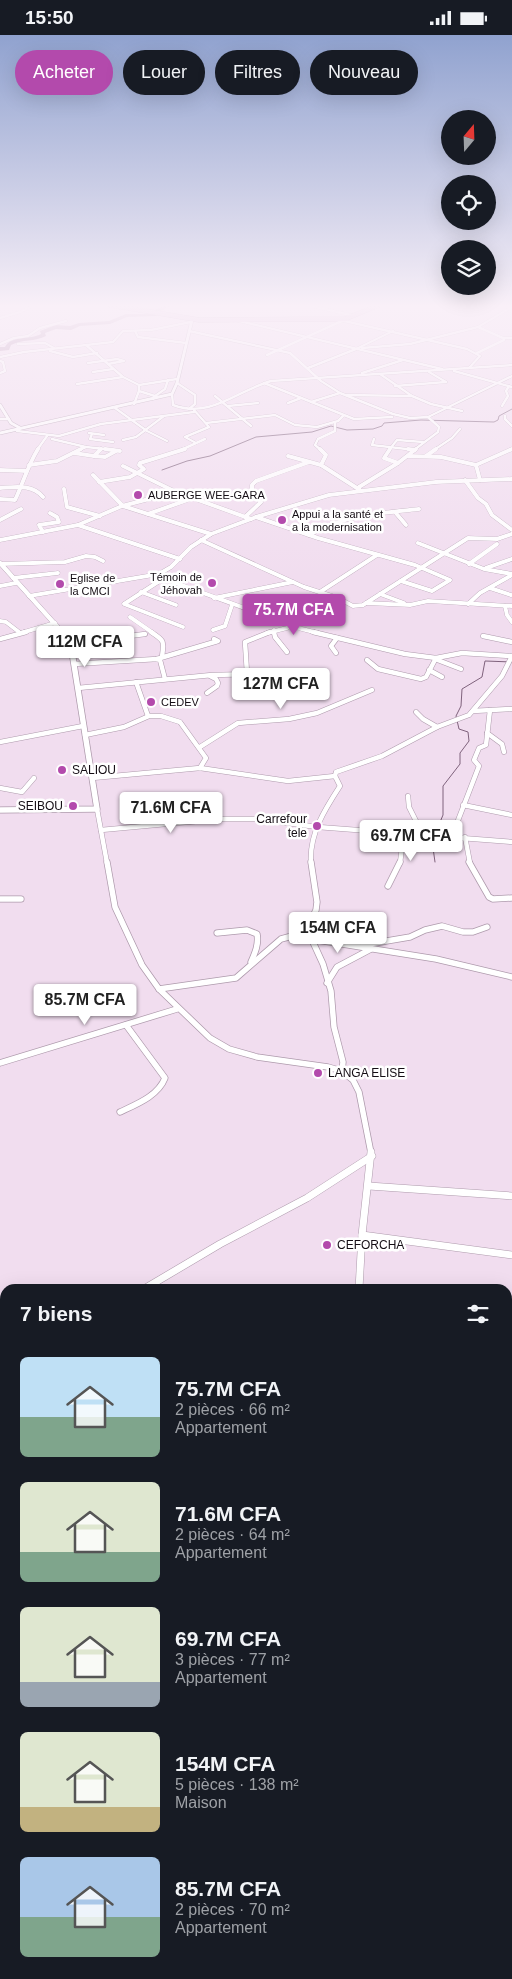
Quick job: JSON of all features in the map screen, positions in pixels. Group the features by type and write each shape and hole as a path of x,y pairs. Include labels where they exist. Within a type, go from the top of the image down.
{"street":[{"path":"134,404 137,396"},
{"path":"149,396 154,398"},
{"path":"0,433 164,396"},
{"path":"172,396 173,405 195,411 209,427 202,429 204,431 185,437 196,443"},
{"path":"190,409 195,404 194,396"},
{"path":"215,396 250,426"},
{"path":"46,437 59,436 102,424 210,408 236,396"},
{"path":"295,396 344,415 362,419 392,417"},
{"path":"311,402 335,396"},
{"path":"346,396 393,414 419,418 428,417 471,396"},
{"path":"382,396 412,397 445,408 462,411"},
{"path":"502,406 508,396"},
{"path":"288,403 301,398"},
{"path":"228,406 258,403"},
{"path":"0,405 8,419 18,429 86,447 118,451 104,457 74,453"},
{"path":"115,408 145,429 167,441"},
{"path":"206,423 277,415 292,423 309,426 335,424 344,415"},
{"path":"505,415 505,419 512,426"},
{"path":"123,440 136,437 164,416"},
{"path":"360,489 383,471 408,456 439,429 428,417"},
{"path":"0,419 8,419"},
{"path":"321,465 326,455 315,445 318,439 335,431 335,424"},
{"path":"0,438 18,429"},
{"path":"83,429 92,434 104,435"},
{"path":"426,456 452,438 460,429"},
{"path":"92,434 90,439 113,442"},
{"path":"0,499 15,500 29,465 46,437"},
{"path":"130,477 139,473 144,468 139,465 140,463 183,450 205,439"},
{"path":"374,439 372,445 414,450"},
{"path":"398,463 384,459 384,455 398,440 423,442"},
{"path":"29,465 57,461 86,447"},
{"path":"94,456 101,449"},
{"path":"408,456 441,457 476,465 512,449"},
{"path":"288,456 321,465 360,489"},
{"path":"245,517 261,502 252,492 252,485 256,481 288,471 308,462"},
{"path":"476,465 480,479"},
{"path":"123,466 176,492 252,519"},
{"path":"0,470 28,471"},
{"path":"93,475 123,506 211,534"},
{"path":"100,482 130,477 146,478"},
{"path":"183,627 124,604 141,592 201,540 211,534 256,517 329,495 360,489 480,479 512,479"},
{"path":"465,480 492,515 512,530"},
{"path":"0,488 22,486 36,490 43,497"},
{"path":"64,489 67,507 100,516"},
{"path":"0,533 2,539 78,525 123,506 176,492"},
{"path":"148,515 193,498"},
{"path":"0,520 21,509"},
{"path":"309,535 322,526 338,521 419,509"},
{"path":"396,512 406,525"},
{"path":"43,532 39,525 59,522 57,517 50,513"},
{"path":"256,517 420,568 446,577 450,581 432,591 401,581"},
{"path":"78,525 180,559"},
{"path":"366,603 420,568 446,554 468,538 497,539 512,534"},
{"path":"201,540 221,551 354,606 366,603 410,605 422,601 512,606"},
{"path":"418,543 469,564 512,575"},
{"path":"469,564 497,544"},
{"path":"320,592 377,555"},
{"path":"0,563 65,562 86,556 104,561"},
{"path":"484,569 512,559"},
{"path":"0,563 55,623 64,634 72,651 97,809 115,907 142,965 159,989 210,1038 236,1051 257,1057 328,1067 342,1071 353,1080 359,1092 372,1156 362,1235 360,1284"},
{"path":"0,586 15,580 58,573"},
{"path":"468,604 476,596 512,575"},
{"path":"29,596 160,576 232,605 290,625 337,638 436,659 461,669"},
{"path":"214,598 293,582"},
{"path":"490,588 511,595"},
{"path":"141,592 176,605"},
{"path":"380,594 410,605"},
{"path":"213,630 226,626 232,605"},
{"path":"505,606 507,615 512,622"},
{"path":"130,617 162,639 160,660 165,679"},
{"path":"0,621 6,622 19,632"},
{"path":"0,639 55,623"},
{"path":"247,673 245,642 274,630 287,628 290,625"},
{"path":"274,630 275,637 287,652"},
{"path":"72,651 114,638 145,634"},
{"path":"483,636 512,642"},
{"path":"336,653 331,646 337,638"},
{"path":"74,665 160,658 218,641 214,639"},
{"path":"342,1071 343,1062 334,1027 331,991 327,983 323,964 307,929 316,910 317,902 309,854 324,811 340,786 336,776 339,770 382,757 437,727 464,717 473,711 511,659 462,653 436,659 424,678 405,677 378,669 367,660"},
{"path":"430,670 442,677"},
{"path":"504,671 512,673"},
{"path":"78,688 208,675 293,673"},
{"path":"207,693 217,686 218,683 216,679 208,675"},
{"path":"136,682 148,716"},
{"path":"200,747 238,723 288,719 318,713 372,690"},
{"path":"473,711 512,709"},
{"path":"452,836 479,767 474,760 479,748 486,745 490,710"},
{"path":"416,712 423,719 437,727"},
{"path":"85,735 119,728 148,716 159,715 180,722 200,747 206,757 200,768"},
{"path":"0,742 83,725"},
{"path":"487,733 502,745 504,752"},
{"path":"92,778 200,768 288,781 336,776"},
{"path":"0,788 22,792 34,778"},
{"path":"408,796 410,807 425,835"},
{"path":"463,805 512,815"},
{"path":"0,810 97,809"},
{"path":"101,830 240,819 512,842"},
{"path":"388,886 396,873 404,850 400,833"},
{"path":"465,837 468,860 489,897 493,899 512,898"},
{"path":"0,899 21,899"},
{"path":"358,946 410,937 425,930 442,926 463,932 487,927"},
{"path":"159,989 236,978 241,975 258,948 259,937 252,929 217,933"},
{"path":"250,963 281,939 292,936 436,959 512,977"},
{"path":"327,983 337,967 371,949"},
{"path":"0,1063 178,1009"},
{"path":"120,1113 143,1102 163,1084 165,1078 126,1025"},
{"path":"152,1284 220,1244 307,1199 372,1156"},
{"path":"369,1186 512,1195"},
{"path":"362,1235 512,1255"}],"waterway":[{"path":"162,470 187,461 210,456 256,437 312,432 331,426 347,430 373,429 382,426 384,423 421,420 494,422 498,420 499,416 512,409"},
{"path":"435,862 432,841 443,815 443,786 460,764 460,753 469,741 468,732 459,729 456,716 461,706 462,689 482,677 485,661 512,662"}],"place":[{"name":"AUBERGE WEE-GARA","path":"138,495"},
{"name":"Appui a la santé et a la modernisation","path":"282,520"},
{"name":"Témoin de Jéhovah","path":"212,583"},
{"name":"Eglise de la CMCI","path":"60,584"},
{"name":"CEDEV","path":"151,702"},
{"name":"SALIOU","path":"62,770"},
{"name":"SEIBOU","path":"73,806"},
{"name":"Carrefour tele","path":"317,826"},
{"name":"LANGA ELISE","path":"318,1073"},
{"name":"CEFORCHA","path":"327,1245"}]}
